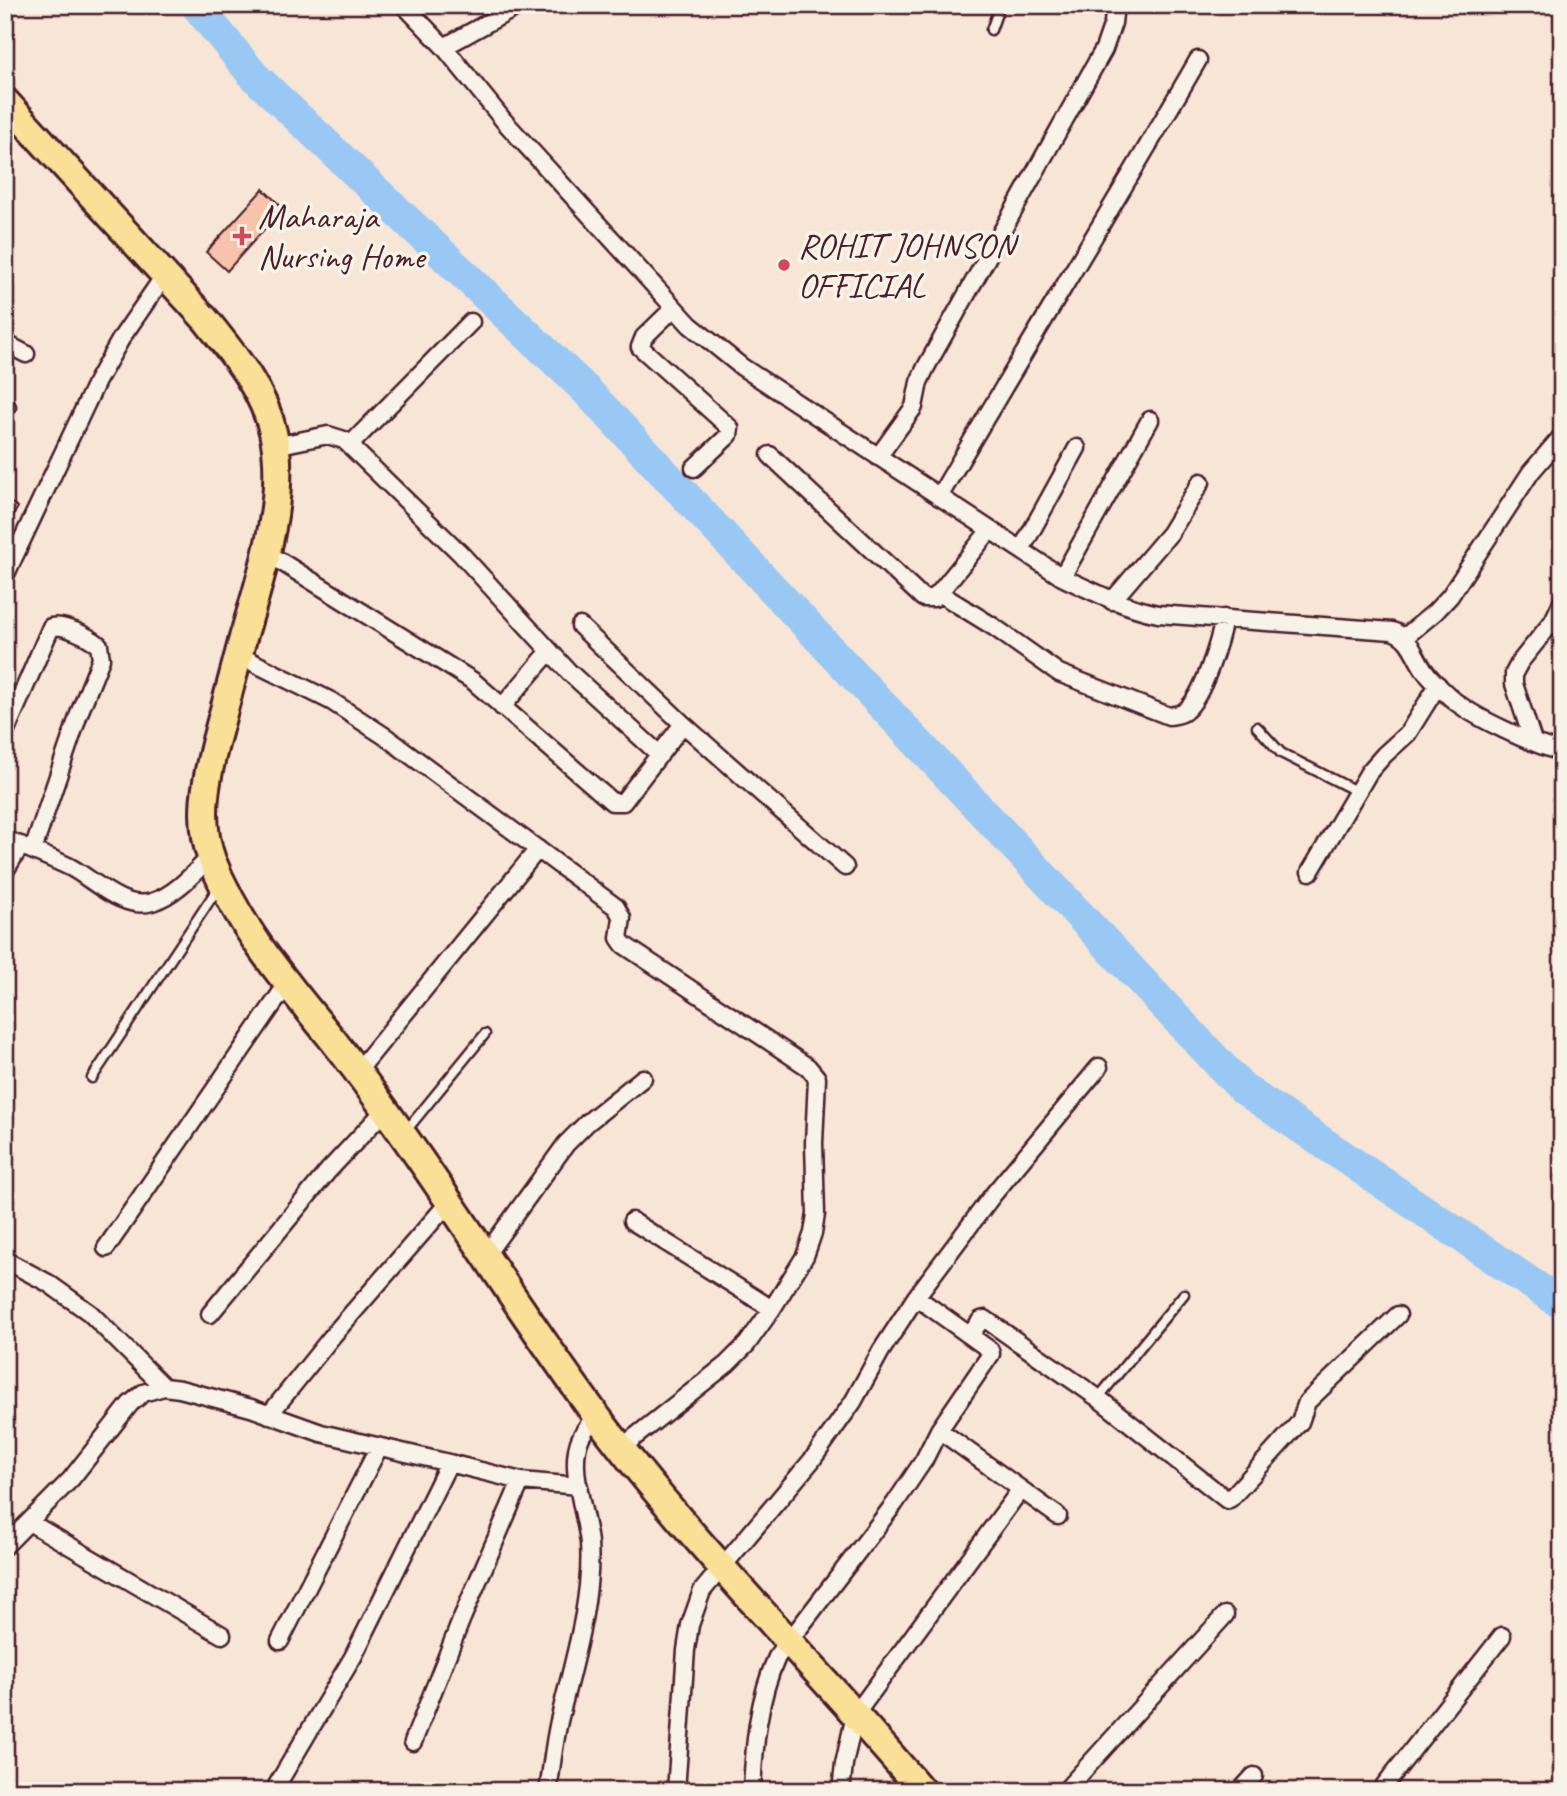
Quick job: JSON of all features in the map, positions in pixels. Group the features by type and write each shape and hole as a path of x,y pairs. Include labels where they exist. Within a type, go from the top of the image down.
{"main road":[{"path":"5,101 206,320 251,381 264,405 273,433 276,467 274,513 267,553 208,772 204,801 204,826 211,856 243,922 287,984 403,1134 596,1415 788,1643 922,1791"}],"street":[{"path":"404,5 444,47 504,121 690,325 742,367 1062,577 1112,601 1158,614 1392,631 1405,638 1424,671 1452,700 1470,712 1562,752"},
{"path":"444,47 520,5"},
{"path":"878,457 914,407 919,382 926,367 1104,50 1113,23 1115,5"},
{"path":"939,497 1198,60"},
{"path":"5,576 97,381 122,337 164,276"},
{"path":"674,308 644,337 640,347 730,428 729,435 694,468"},
{"path":"350,445 471,322"},
{"path":"5,343 26,354"},
{"path":"1062,577 1150,420"},
{"path":"275,446 328,435 340,438 350,445 461,554 596,698 660,755"},
{"path":"1405,638 1450,596 1531,472 1562,436"},
{"path":"1021,550 1077,448"},
{"path":"770,455 918,596 930,599 939,593 990,530"},
{"path":"1112,601 1170,533 1200,482"},
{"path":"267,553 473,681 612,802 623,802 684,724"},
{"path":"939,593 994,627 1059,673 1169,716 1184,712 1191,705 1216,651 1224,618"},
{"path":"1533,741 1514,684 1514,673 1553,621 1562,602"},
{"path":"5,733 51,627 57,626 99,645 101,659 27,848 5,871"},
{"path":"580,626 684,724 845,867"},
{"path":"502,707 550,651"},
{"path":"238,655 331,701 386,737 615,906 622,918 619,938 621,943 808,1067 817,1078 814,1143 816,1214 805,1256 792,1280 747,1344 727,1364 622,1447"},
{"path":"1310,872 1376,763 1408,733 1437,685"},
{"path":"5,839 71,868 119,898 144,904 153,902 182,884 211,856"},
{"path":"357,1072 538,849"},
{"path":"106,1248 287,984"},
{"path":"676,1791 682,1677 690,1625 702,1591 812,1460 853,1402 881,1351 916,1297 992,1196 1099,1067"},
{"path":"485,1256 546,1170 576,1133 643,1079"},
{"path":"210,1314 327,1171 385,1110"},
{"path":"269,1415 334,1334 450,1201"},
{"path":"632,1221 772,1309"},
{"path":"5,1260 48,1283 90,1313 164,1387"},
{"path":"752,1791 753,1760 767,1683 777,1657 895,1503 924,1460 939,1430 991,1354 990,1350 916,1297"},
{"path":"970,1335 981,1320 985,1319 1098,1398 1220,1497 1229,1500 1300,1422 1305,1404 1398,1315"},
{"path":"5,1546 71,1479 130,1404 143,1393 164,1387 180,1389 321,1433 379,1447 521,1480 579,1486"},
{"path":"548,1791 559,1721 578,1643 587,1584 589,1543 576,1454 581,1438 596,1415"},
{"path":"939,1430 1058,1516"},
{"path":"280,1641 379,1447"},
{"path":"277,1785 354,1657 449,1463"},
{"path":"413,1742 521,1480"},
{"path":"841,1791 855,1716 1021,1489"},
{"path":"29,1522 222,1635"},
{"path":"1065,1791 1225,1615"},
{"path":"1380,1791 1502,1636"},
{"path":"1240,1791 1254,1776"}],"lane":[{"path":"991,30 1000,5"},
{"path":"1257,727 1281,753 1358,792"},
{"path":"92,1078 222,882"},
{"path":"403,1134 485,1034"},
{"path":"1098,1398 1184,1294"}],"building":[{"path":"263,189 283,208 227,271 206,252"},
{"path":"5,499 18,507 5,529"}],"waterway":[{"path":"196,5 253,75 585,389 1242,1088 1562,1304"}],"place":[{"name":"Maharaja Nursing Home","path":"242,236"},
{"name":"ROHIT JOHNSON OFFICIAL","path":"784,265"}]}
